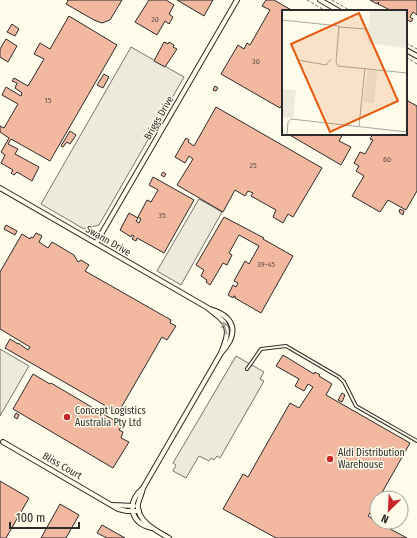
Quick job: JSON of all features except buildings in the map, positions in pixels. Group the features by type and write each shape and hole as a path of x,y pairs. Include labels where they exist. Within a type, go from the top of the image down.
{"street":[{"name":"Briggs Drive","path":"96,243 237,0"},
{"path":"320,0 337,10"},
{"path":"407,51 417,56"},
{"name":"Swann Drive","path":"0,188 208,308 224,315 230,322 232,327 231,340 228,346 221,353 143,488 135,498 132,506"},
{"name":"Bliss Court","path":"3,442 120,510 139,511"},
{"name":"Swann Drive","path":"143,488 138,506 139,511 142,518 152,528"},
{"name":"Bliss Court","path":"112,505 138,506"},
{"path":"132,506 132,511"},
{"name":"Swann Drive","path":"132,511 140,524 152,528 169,538"}],"lane":[{"path":"247,369 261,349 286,346 341,378 356,406 417,441"}],"path":[{"path":"307,0 324,10"},
{"path":"332,0 350,10"},
{"path":"407,44 417,49"},
{"path":"407,58 417,64"}],"shaded area":[{"path":"131,47 184,77 99,225 84,229 41,204"},
{"path":"199,199 222,212 181,285 157,271"},
{"path":"0,349 29,366 0,416"},
{"path":"236,356 264,372 260,379 264,381 220,458 217,456 214,460 211,458 209,461 199,456 186,478 173,471 176,465 173,463"}],"place":[{"name":"Concept Logistics Australia Pty Ltd","path":"67,417"},
{"name":"Aldi Distribution Warehouse","path":"330,459"}]}
